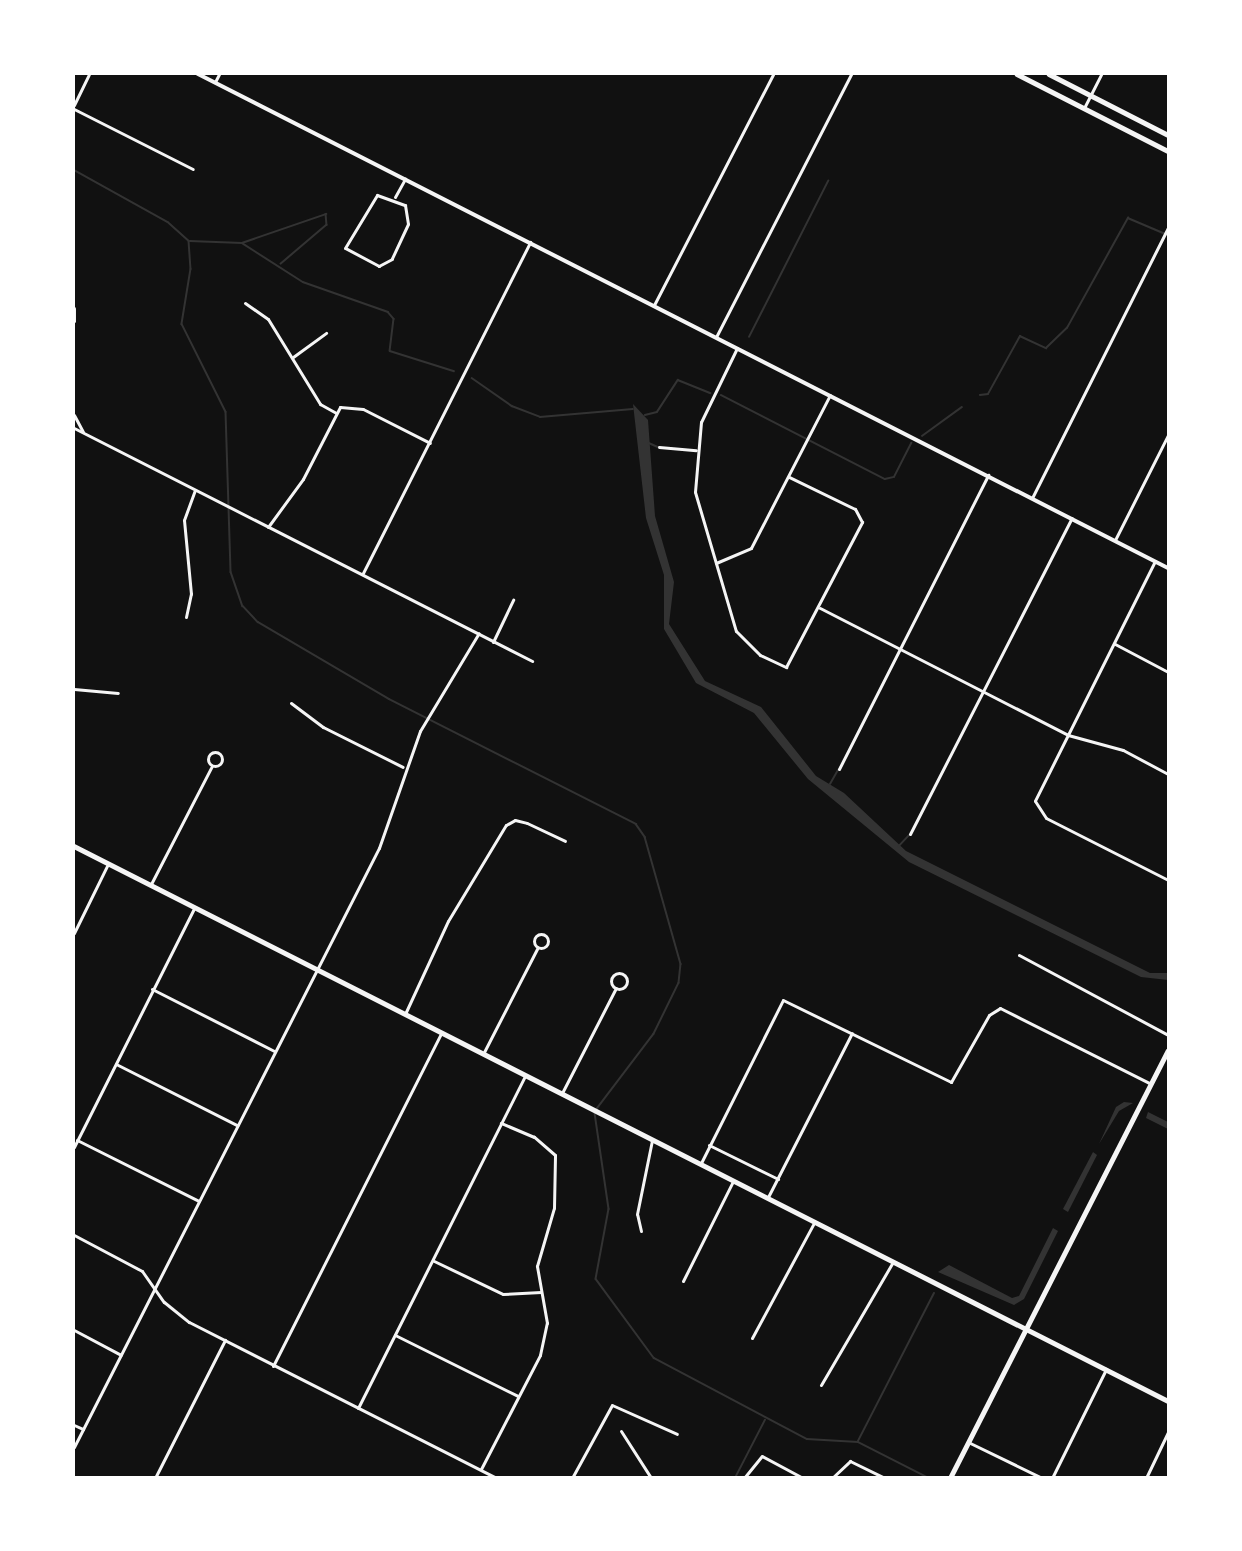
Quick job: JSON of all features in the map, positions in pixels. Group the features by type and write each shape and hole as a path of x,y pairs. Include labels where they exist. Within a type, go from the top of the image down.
{"main road":[{"path":"1017,74 1168,151"},
{"path":"1049,74 1168,135"},
{"path":"74,846 1168,1401"},
{"path":"951,1475 1168,1051"}],"street":[{"path":"89,74 74,107 193,168"},
{"path":"198,74 1168,568"},
{"path":"215,82 219,74"},
{"path":"654,305 773,74"},
{"path":"716,337 851,74"},
{"path":"1084,108 1101,74"},
{"path":"395,197 405,178"},
{"path":"377,195 395,197 408,213 407,233 387,265 359,260 345,248 356,223 377,195"},
{"path":"1032,498 1168,228"},
{"path":"363,574 530,242"},
{"path":"244,303 268,319 320,404 336,413"},
{"path":"74,308 74,321"},
{"path":"292,357 326,333"},
{"path":"737,348 701,422 696,450 695,492 736,631 760,655 786,667 820,608 861,517 789,477"},
{"path":"715,563 751,548 830,395"},
{"path":"268,527 308,471 336,413 354,405 430,443"},
{"path":"74,415 84,434"},
{"path":"74,428 532,661"},
{"path":"1115,540 1168,435"},
{"path":"659,447 696,450"},
{"path":"839,769 988,476"},
{"path":"186,618 191,594 183,529 195,490"},
{"path":"910,834 1072,518"},
{"path":"1155,561 1037,794 1036,809 1168,880"},
{"path":"493,642 513,600"},
{"path":"820,608 1068,735 1123,750 1168,774"},
{"path":"74,1447 200,1201 273,1051 379,848 404,768 420,731 479,633"},
{"path":"1114,644 1168,672"},
{"path":"74,689 118,693"},
{"path":"291,703 323,727 404,768"},
{"path":"150,885 212,766 221,763 217,753 209,756 212,766"},
{"path":"405,1014 448,921 506,825 515,820 526,823 565,842"},
{"path":"74,933 108,864"},
{"path":"74,1147 194,908"},
{"path":"483,1054 538,947 547,944 545,936 535,938 538,947"},
{"path":"1018,955 1168,1035"},
{"path":"561,1094 615,988 626,984 624,975 612,978 615,988"},
{"path":"152,989 273,1051"},
{"path":"700,1164 783,1000 951,1082 989,1015 1000,1008 1151,1084"},
{"path":"273,1366 441,1033"},
{"path":"768,1199 852,1033"},
{"path":"116,1064 237,1125"},
{"path":"358,1408 434,1261 525,1076"},
{"path":"480,1469 546,1337 538,1251 554,1208 555,1155 534,1137 501,1124"},
{"path":"77,1140 200,1201"},
{"path":"640,1231 637,1214 652,1140"},
{"path":"710,1145 778,1179"},
{"path":"683,1281 733,1181"},
{"path":"752,1338 814,1223"},
{"path":"74,1235 131,1264 156,1287 174,1311 273,1366 496,1478"},
{"path":"434,1261 503,1294 541,1292"},
{"path":"821,1386 893,1262"},
{"path":"74,1330 121,1355"},
{"path":"395,1335 518,1396"},
{"path":"155,1478 225,1340"},
{"path":"1052,1478 1106,1369"},
{"path":"572,1478 612,1405 677,1434"},
{"path":"74,1425 83,1429"},
{"path":"621,1431 651,1478"},
{"path":"1146,1478 1168,1432"},
{"path":"968,1442 1042,1478"},
{"path":"744,1478 762,1456 803,1478"},
{"path":"832,1478 850,1461 885,1478"}],"shaded area":[{"path":"633,404 648,420 655,516 674,582 669,624 705,681 761,707 816,776 844,793 906,851 1150,973 1168,973 1168,980 1141,977 909,862 808,779 754,713 696,683 664,629 664,575 646,518"},
{"path":"1124,1102 1133,1103 1119,1111 1099,1144 1116,1107"},
{"path":"1148,1112 1168,1122 1168,1129 1146,1118"},
{"path":"1093,1152 1097,1155 1068,1212 1063,1209"},
{"path":"1053,1228 1058,1231 1024,1299 1014,1305 938,1272 949,1265 1012,1298 1019,1296"}],"waterway":[{"path":"74,170 168,222 189,241 191,269 182,324 226,412 231,572 243,606 258,622 389,699 636,824 645,837 681,964 679,983 654,1034 597,1109"},
{"path":"749,337 828,181"},
{"path":"242,243 326,214 327,225 281,264"},
{"path":"980,395 988,394 1020,336 1046,348 1067,328 1128,218 1168,235"},
{"path":"190,241 242,243 303,282 388,312 394,319 390,351 454,371"},
{"path":"472,378 512,406 540,417 633,409"},
{"path":"645,415 657,412 678,380 710,393"},
{"path":"721,395 885,479 894,477 911,443"},
{"path":"922,436 962,407"},
{"path":"649,443 658,447"},
{"path":"830,784 838,770"},
{"path":"898,847 909,835"},
{"path":"595,1113 609,1209 596,1279 654,1358 807,1439 858,1442 929,1478"},
{"path":"858,1441 934,1293"},
{"path":"735,1478 765,1420"}]}
